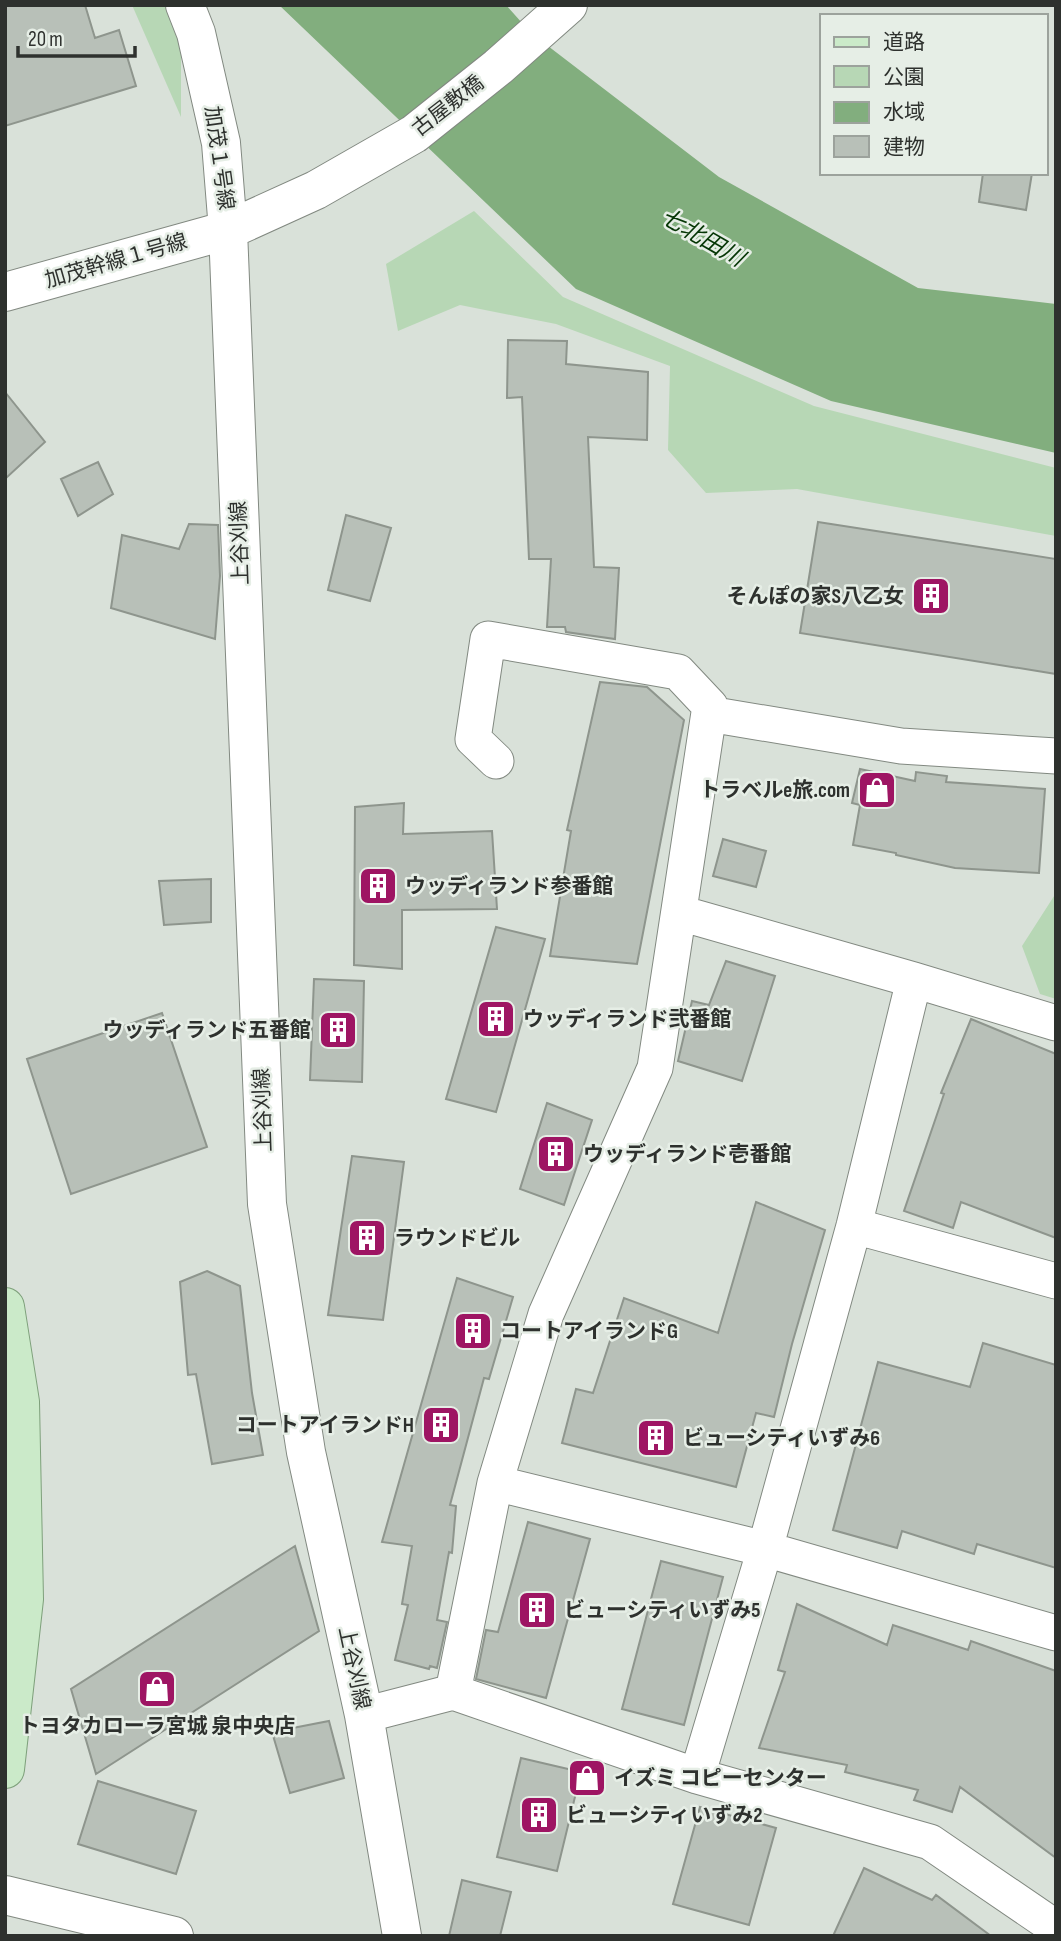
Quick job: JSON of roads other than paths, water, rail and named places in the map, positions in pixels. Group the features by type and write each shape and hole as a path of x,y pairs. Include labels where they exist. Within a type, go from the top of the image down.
{"main road":[{"path":"5,1307 19,1402 24,1599 5,1769"}],"street":[{"name":"加茂１号線","path":"185,5 196,33 221,143 228,230"},
{"name":"古屋敷橋","path":"228,230 316,190 414,134 498,67 568,5"},
{"name":"加茂幹線１号線","path":"5,292 228,230"},
{"name":"上谷刈線","path":"228,230 267,1204 306,1452 364,1715 402,1936"},
{"path":"453,1692 495,1483 546,1314 654,1068 710,706 678,672 488,639 473,739 496,761"},
{"path":"709,714 901,746 1056,756"},
{"path":"680,913 1056,1023"},
{"path":"697,1776 765,1549 854,1226 914,980"},
{"path":"854,1226 1056,1282"},
{"path":"495,1483 765,1549 1056,1633"},
{"path":"364,1715 453,1692 697,1776 930,1842 1056,1928"},
{"path":"5,1895 174,1936"}],"water":[{"name":"七北田川","path":"279,5 506,5 531,33 719,177 918,288 1056,304 1056,453 831,401 576,289"}],"place":[{"name":"そんぽの家S八乙女","path":"931,596"},
{"name":"トラベルe旅.com","path":"877,790"},
{"name":"ウッディランド参番館","path":"378,886"},
{"name":"ウッディランド弐番館","path":"496,1019"},
{"name":"ウッディランド五番館","path":"338,1030"},
{"name":"ウッディランド壱番館","path":"556,1154"},
{"name":"ラウンドビル","path":"367,1238"},
{"name":"コートアイランドG","path":"473,1331"},
{"name":"コートアイランドH","path":"441,1425"},
{"name":"ビューシティいずみ6","path":"656,1438"},
{"name":"ビューシティいずみ5","path":"537,1610"},
{"name":"トヨタカローラ宮城 泉中央店","path":"157,1689"},
{"name":"イズミ コピーセンター","path":"587,1778"},
{"name":"ビューシティいずみ2","path":"539,1815"}]}
